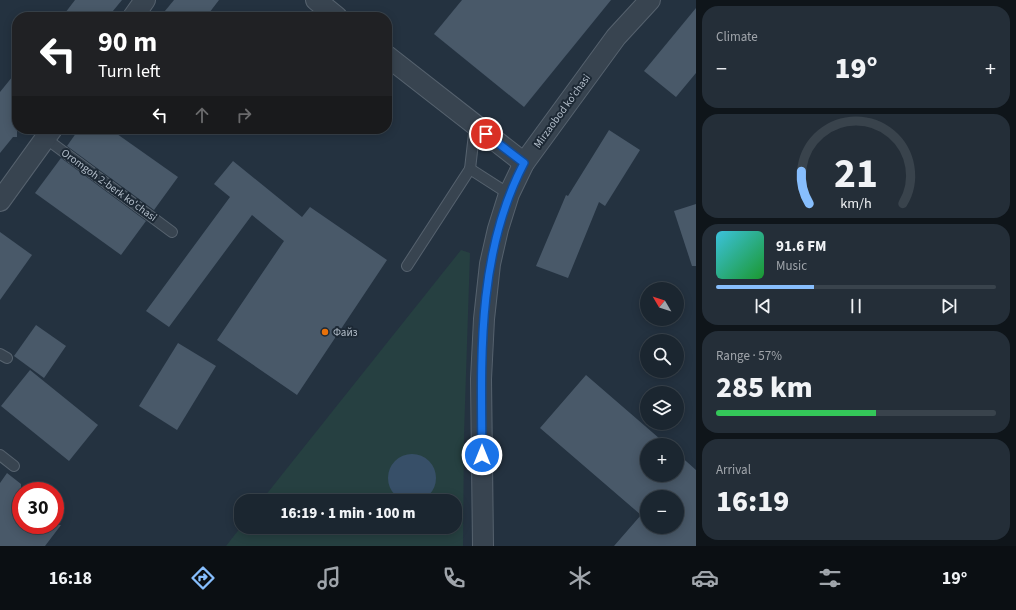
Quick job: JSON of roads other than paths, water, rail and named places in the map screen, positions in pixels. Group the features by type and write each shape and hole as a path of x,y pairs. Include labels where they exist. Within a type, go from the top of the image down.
{"street":[{"path":"137,12 145,0"},
{"path":"316,0 331,12"},
{"name":"Mirzaobod ko'chasi","path":"483,546 481,379 484,319 490,264 498,229 509,194 524,163 616,37 650,0"},
{"path":"392,60 524,163"},
{"path":"0,201 47,134"}],"lane":[{"path":"407,266 470,169 475,125"},
{"name":"Oromgoh 2-berk ko'chasi","path":"49,134 172,232"},
{"path":"470,169 509,194"},
{"path":"0,455 14,466"}],"water":[{"path":"407,454 417,454 425,458 432,465 436,473 436,483 430,494 394,494 388,483 388,473 392,465 399,458"}],"place":[{"name":"Файз","path":"325,332"}]}
